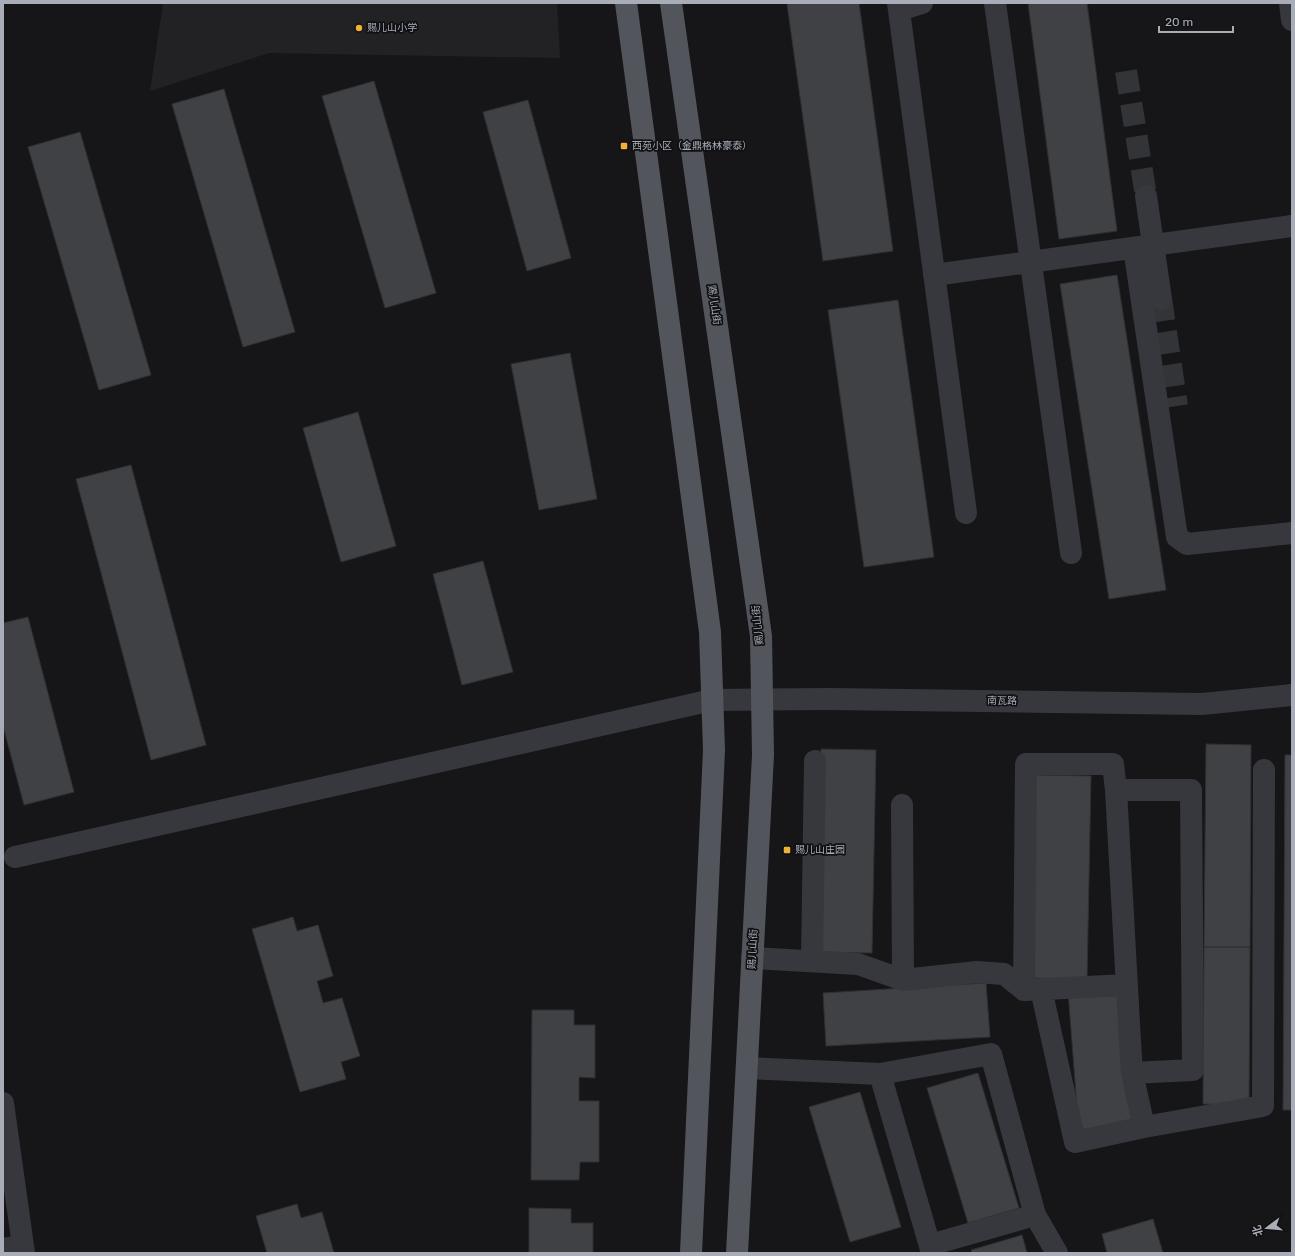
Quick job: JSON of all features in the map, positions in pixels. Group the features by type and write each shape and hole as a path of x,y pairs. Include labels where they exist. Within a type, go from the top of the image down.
{"main road":[{"path":"626,3 710,632 713,758 691,1253"},
{"name":"赐儿山街","path":"671,3 761,636 763,755 737,1253"}],"street":[{"path":"922,3 898,7 966,513"},
{"path":"995,3 1071,553"},
{"path":"1290,3 1292,20"},
{"path":"1146,196 1144,247 1177,537 1187,544 1292,533"},
{"path":"934,275 1292,226"},
{"path":"1144,247 1161,299"},
{"name":"南瓦路","path":"15,858 712,700 762,699 1202,704 1292,695"},
{"path":"812,961 815,761"},
{"path":"1144,1127 1132,1073 1116,790 1113,764 1026,764 1032,990 1075,1142 1144,1127 1263,1106 1264,770"},
{"path":"1116,790 1191,790 1193,1070 1132,1073"},
{"path":"902,805 903,980"},
{"path":"752,958 858,964 903,980 977,972 1004,974 1032,990 1127,985"},
{"path":"746,1068 880,1074 991,1054 1036,1215 1057,1253"},
{"path":"880,1074 931,1249 1036,1215"},
{"path":"3,1103 17,1249"}],"shaded area":[{"name":"赐儿山小学","path":"163,3 557,3 560,58 269,53 150,91"}],"building":[{"path":"859,3 893,251 823,261 787,4"},
{"path":"1028,3 1087,3 1117,231 1059,239"},
{"path":"374,81 436,293 385,308 322,96"},
{"path":"224,89 295,332 243,347 172,104"},
{"path":"528,100 571,258 527,271 483,112"},
{"path":"80,132 151,375 99,390 28,147"},
{"path":"1117,275 1166,590 1109,599 1060,284"},
{"path":"898,300 934,557 864,567 828,310"},
{"path":"570,353 597,499 539,510 511,364"},
{"path":"358,412 396,546 341,562 303,428"},
{"path":"131,465 206,745 151,760 76,479"},
{"path":"483,561 513,672 462,685 433,574"},
{"path":"28,617 74,792 24,805 3,726 3,623"},
{"path":"1206,744 1251,745 1250,947 1204,947"},
{"path":"821,749 876,750 872,953 817,952"},
{"path":"1285,755 1292,755 1292,1110 1283,1110"},
{"path":"1035,775 1091,776 1087,979 1031,978"},
{"path":"293,917 297,931 318,925 333,976 317,981 323,1003 342,998 360,1056 341,1062 346,1079 300,1092 252,929"},
{"path":"1204,947 1250,947 1249,1105 1203,1104"},
{"path":"986,983 990,1037 826,1046 823,993"},
{"path":"1124,987 1135,1128 1079,1132 1068,991"},
{"path":"532,1010 574,1010 574,1025 595,1025 595,1078 579,1077 579,1101 599,1101 599,1162 580,1162 579,1180 531,1180"},
{"path":"978,1073 1019,1208 968,1223 927,1088"},
{"path":"860,1092 901,1227 850,1242 809,1107"},
{"path":"297,1204 301,1218 322,1212 334,1253 267,1253 256,1216"},
{"path":"529,1208 571,1209 571,1223 593,1223 593,1253 529,1253"},
{"path":"1153,1219 1163,1253 1107,1253 1102,1234"},
{"path":"1022,1235 1027,1253 972,1253 971,1250"}],"tunnel":[{"path":"1126,71 1146,196"},
{"path":"1161,299 1177,406"}],"place":[{"name":"赐儿山小学","path":"359,28"},
{"name":"西苑小区（金鼎格林豪泰）","path":"624,146"},
{"name":"赐儿山庄园","path":"787,850"}]}
